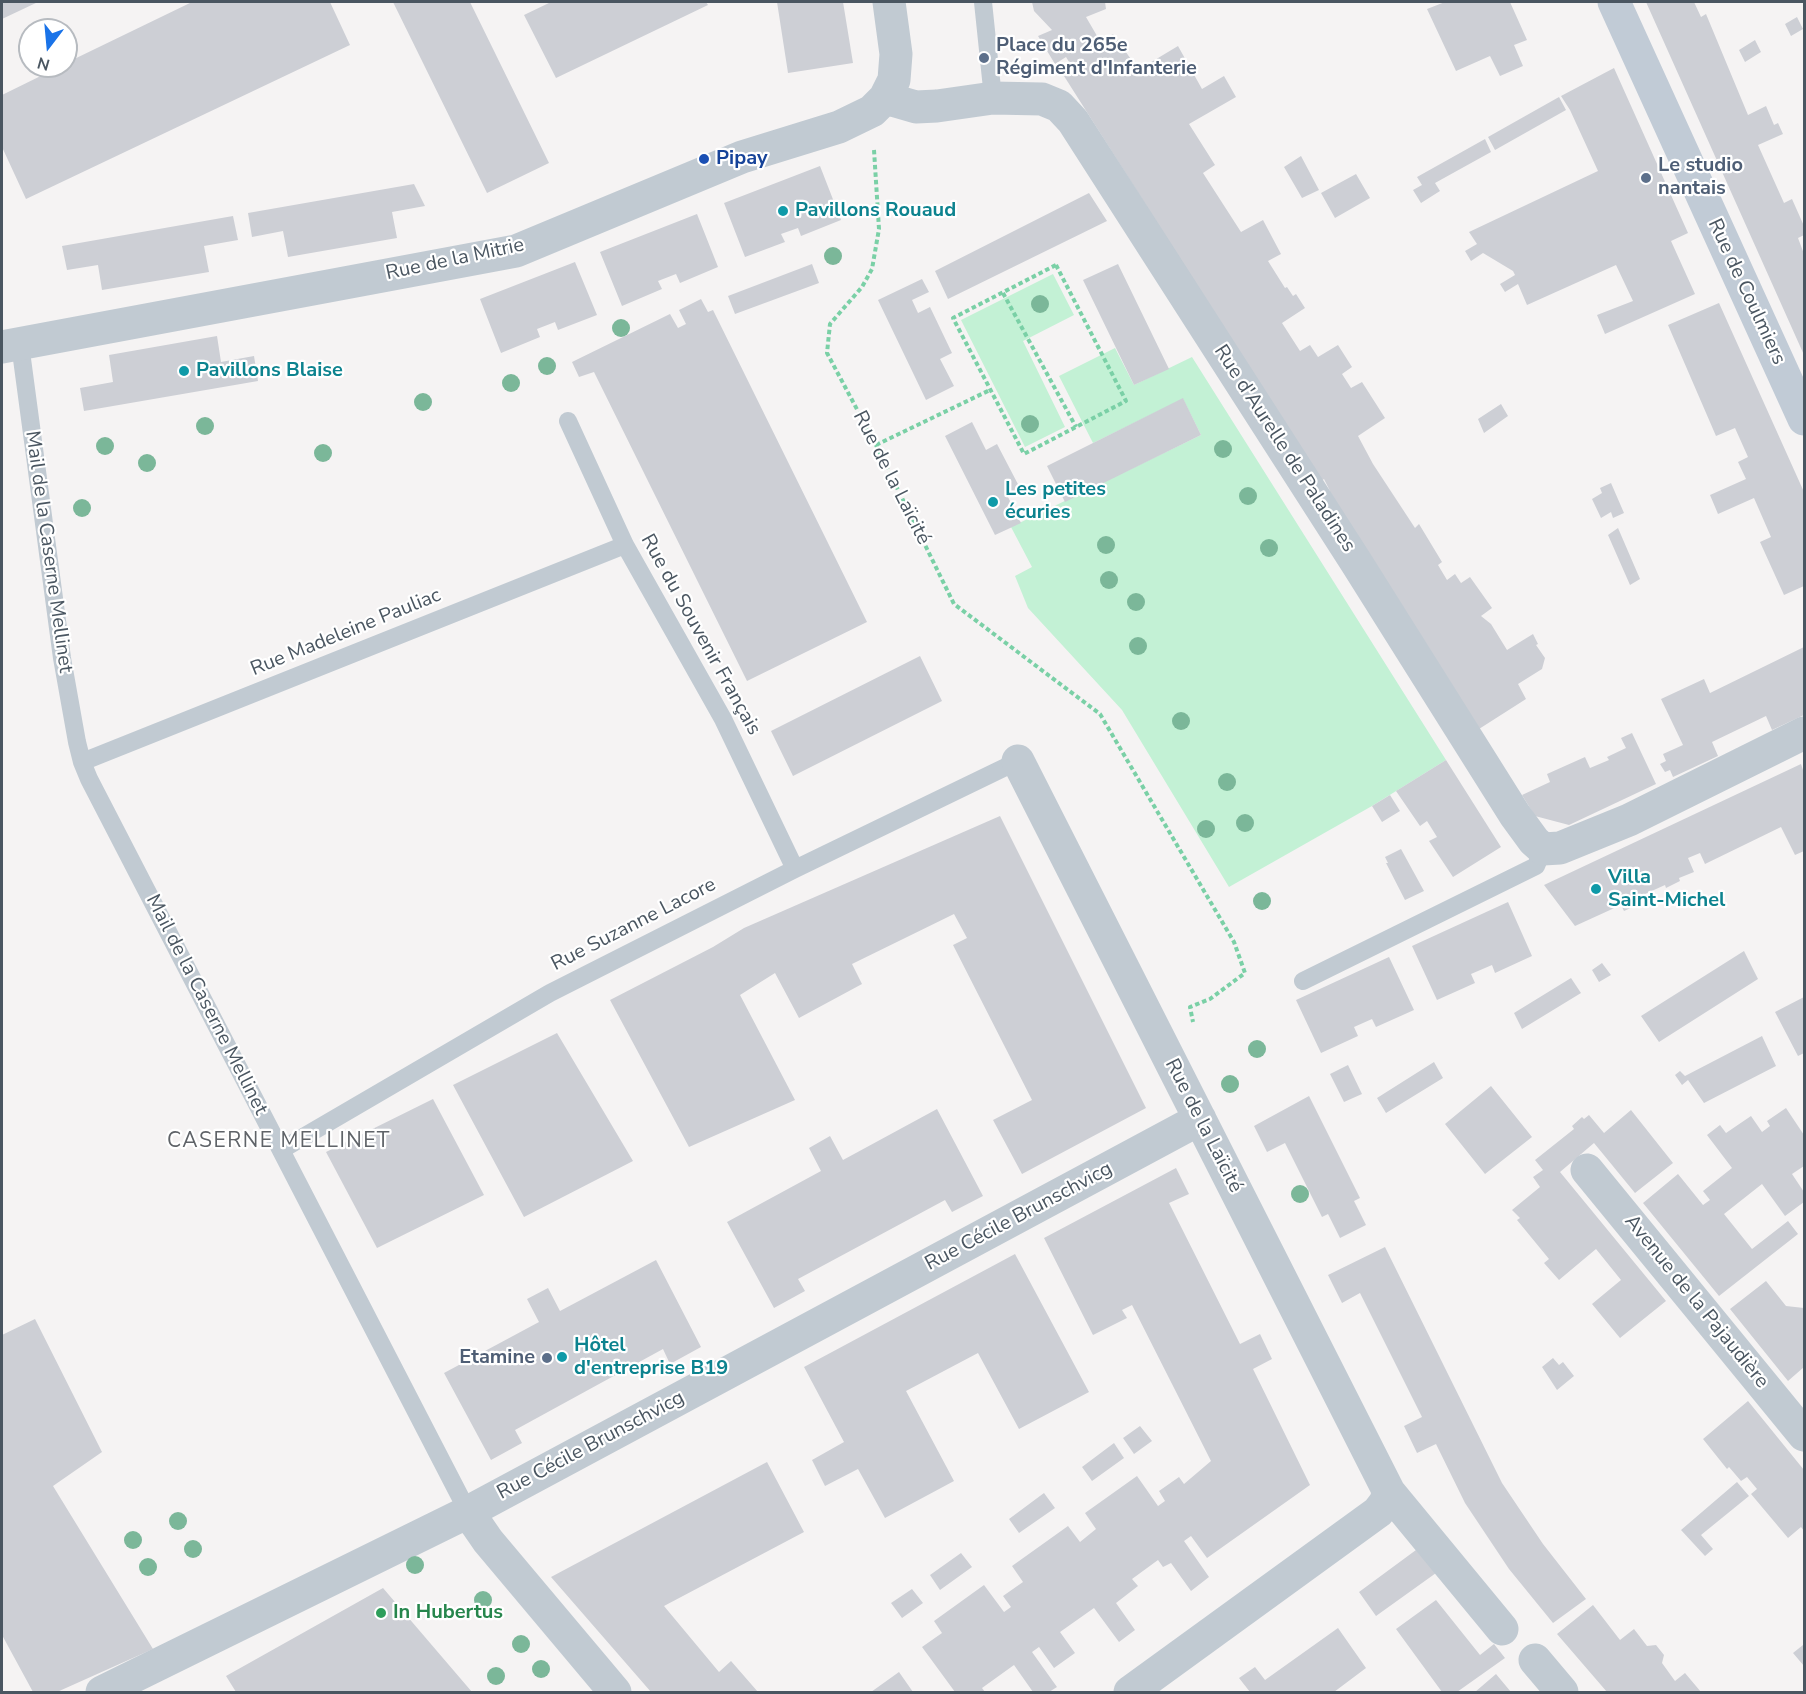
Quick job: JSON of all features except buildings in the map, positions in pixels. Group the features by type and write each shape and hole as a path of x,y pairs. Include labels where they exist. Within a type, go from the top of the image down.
{"street":[{"path":"889,2 896,54 894,80 885,98 916,107 993,98"},
{"name":"Rue de Coulmiers","path":"1614,2 1804,419"},
{"name":"Rue de la Mitrie","path":"10,346 516,251 742,157 839,127 872,111 885,98"},
{"name":"Rue d'Aurelle de Paladines","path":"993,98 1042,99 1059,106 1073,121 1350,552 1515,815 1534,841 1543,849"},
{"path":"1543,849 1560,848 1629,820 1804,733"},
{"name":"Rue de la Laïcité","path":"1018,761 1389,1492 1502,1629"},
{"name":"Rue Cécile Brunschvicg","path":"102,1692 468,1512 1200,1119"},
{"name":"Avenue de la Pajaudière","path":"1587,1170 1804,1435"},
{"path":"1130,1692 1378,1512 1389,1492"},
{"name":"Mail de la Caserne Mellinet","path":"468,1512 488,1541 615,1692"},
{"path":"1535,1660 1562,1692"}],"lane":[{"path":"983,2 993,98"},
{"name":"Mail de la Caserne Mellinet","path":"10,346 62,658 82,762 468,1512"},
{"name":"Rue du Souvenir Français","path":"568,421 625,546 723,719 795,869"},
{"name":"Rue Madeleine Pauliac","path":"82,762 625,546"},
{"name":"Rue Suzanne Lacore","path":"281,1150 550,993 795,869 1018,761"},
{"path":"1303,981 1536,866 1543,849"}],"path":[{"name":"Rue de la Laïcité","path":"839,127 845,148 874,143 879,229 872,269 862,287 830,324 827,353 876,445 954,604 1100,714 1234,942 1245,972 1210,999 1190,1007 1194,1026"},
{"path":"1056,266 1126,401 1024,454 990,390 953,318 1056,266"},
{"path":"1002,293 1076,427"},
{"path":"876,445 990,390"}],"green space":[{"path":"1053,274 1074,315 1023,341 1065,427 1025,447 961,320"},
{"path":"1115,348 1134,385 1192,357 1446,760 1372,806 1229,887 1122,710 1028,608 1015,576 1032,567 1011,527 1201,435 1183,399 1093,443 1059,376"}],"place":[{"name":"Place du 265e Régiment d'Infanterie","path":"984,58"},
{"name":"Pipay","path":"704,159"},
{"name":"Le studio nantais","path":"1646,178"},
{"name":"Pavillons Rouaud","path":"783,211"},
{"name":"Pavillons Blaise","path":"184,371"},
{"name":"Les petites écuries","path":"993,502"},
{"name":"Villa Saint-Michel","path":"1596,889"},
{"name":"Hôtel d'entreprise B19","path":"562,1357"},
{"name":"Etamine","path":"547,1358"},
{"name":"In Hubertus","path":"381,1613"}],"district":[{"name":"CASERNE MELLINET","path":"279,1142"}]}
